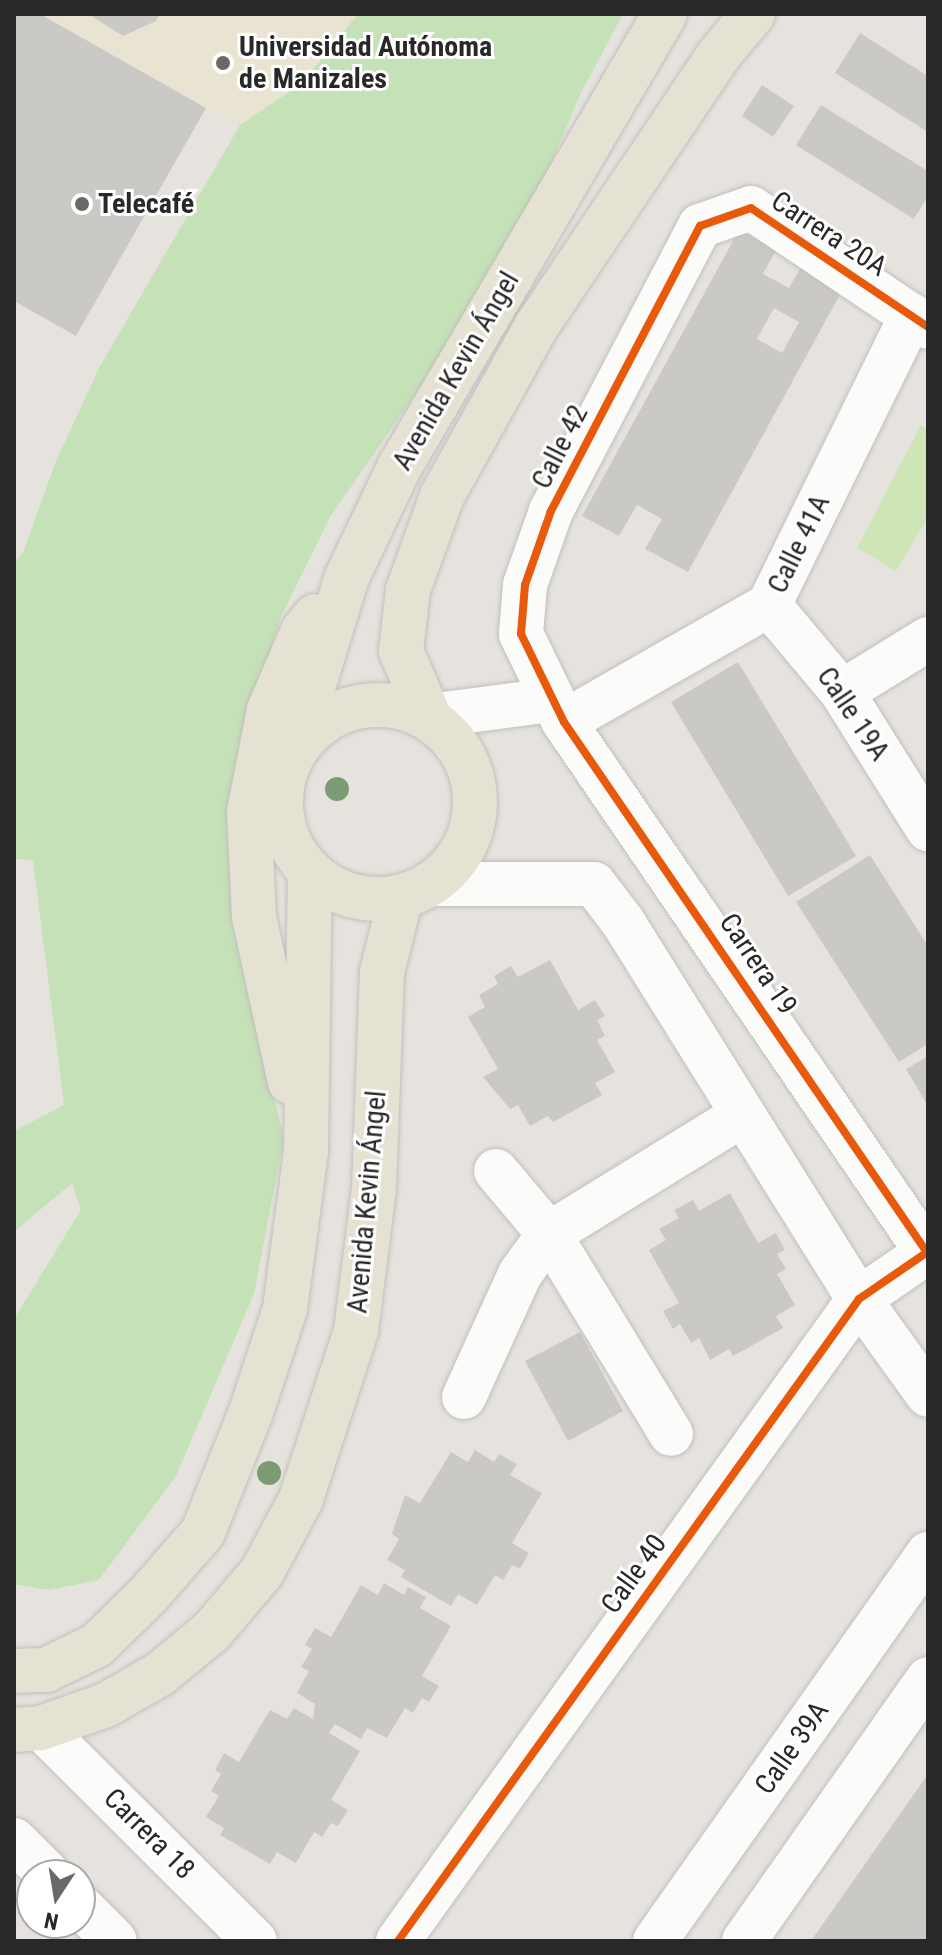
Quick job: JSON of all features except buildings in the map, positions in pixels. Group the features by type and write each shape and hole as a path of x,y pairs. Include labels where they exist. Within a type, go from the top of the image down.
{"main road":[{"name":"Avenida Kevin Ángel","path":"294,750 347,577 400,466 665,14"},
{"name":"Avenida Kevin Ángel","path":"429,716 401,651 408,590 442,496 536,327 718,56 753,14"},
{"path":"306,1151 254,917 249,812 269,710 303,631 347,577"},
{"path":"377,704 429,716 459,746 473,774 476,806 470,837 454,864 415,891 368,899 347,893 310,872 290,845 281,814 282,781 294,750 315,726 344,710 377,704"},
{"path":"14,1671 46,1670 97,1645 203,1532 251,1412 285,1309 306,1151 310,872"},
{"name":"Avenida Kevin Ángel","path":"28,1729 106,1705 160,1674 212,1631 262,1572 301,1499 356,1331 374,1189 382,972 415,891"}],"street":[{"name":"Carrera 20A","path":"700,226 751,208 920,321"},
{"name":"Calle 42","path":"557,711 521,634 525,585 551,511 700,226"},
{"name":"Calle 41A","path":"557,711 769,605 920,321"},
{"name":"Calle 19A","path":"769,605 842,692 928,829"},
{"path":"842,692 928,639"},
{"path":"429,716 557,711"},
{"name":"Carrera 19","path":"557,711 927,1253"},
{"path":"415,891 594,884 644,835"},
{"path":"594,884 623,922 741,1116 859,1299 928,1395"},
{"path":"464,1397 520,1274 549,1234 741,1116"},
{"path":"496,1171 549,1234 671,1434"},
{"name":"Calle 40","path":"398,1941 859,1299 927,1253"},
{"name":"Calle 39A","path":"655,1941 928,1554"},
{"path":"744,1941 928,1679"},
{"name":"Carrera 18","path":"28,1729 255,1941"},
{"path":"14,1840 33,1859"},
{"path":"96,1922 115,1941"}],"shaded area":[{"name":"Universidad Autónoma de Manizales","path":"40,14 358,14 302,83 240,125"}],"green space":[{"path":"358,14 623,14 581,93 548,171 444,353 330,517 281,617 256,695 240,957 284,1138 254,1294 176,1476 99,1580 49,1590 14,1584 14,1319 81,1210 72,1183 14,1232 14,1131 64,1105 33,860 14,859 14,563 23,553 56,461 99,368 240,125 302,83"},
{"path":"921,425 928,430 928,517 896,571 857,548"}],"cycle path":[{"path":"928,327 751,208 700,226 551,511 525,585 521,634 564,722 928,1254"},
{"path":"398,1941 859,1299 926,1253"}],"place":[{"name":"Universidad Autónoma de Manizales","path":"223,63"},
{"name":"Telecafé","path":"82,204"}]}
